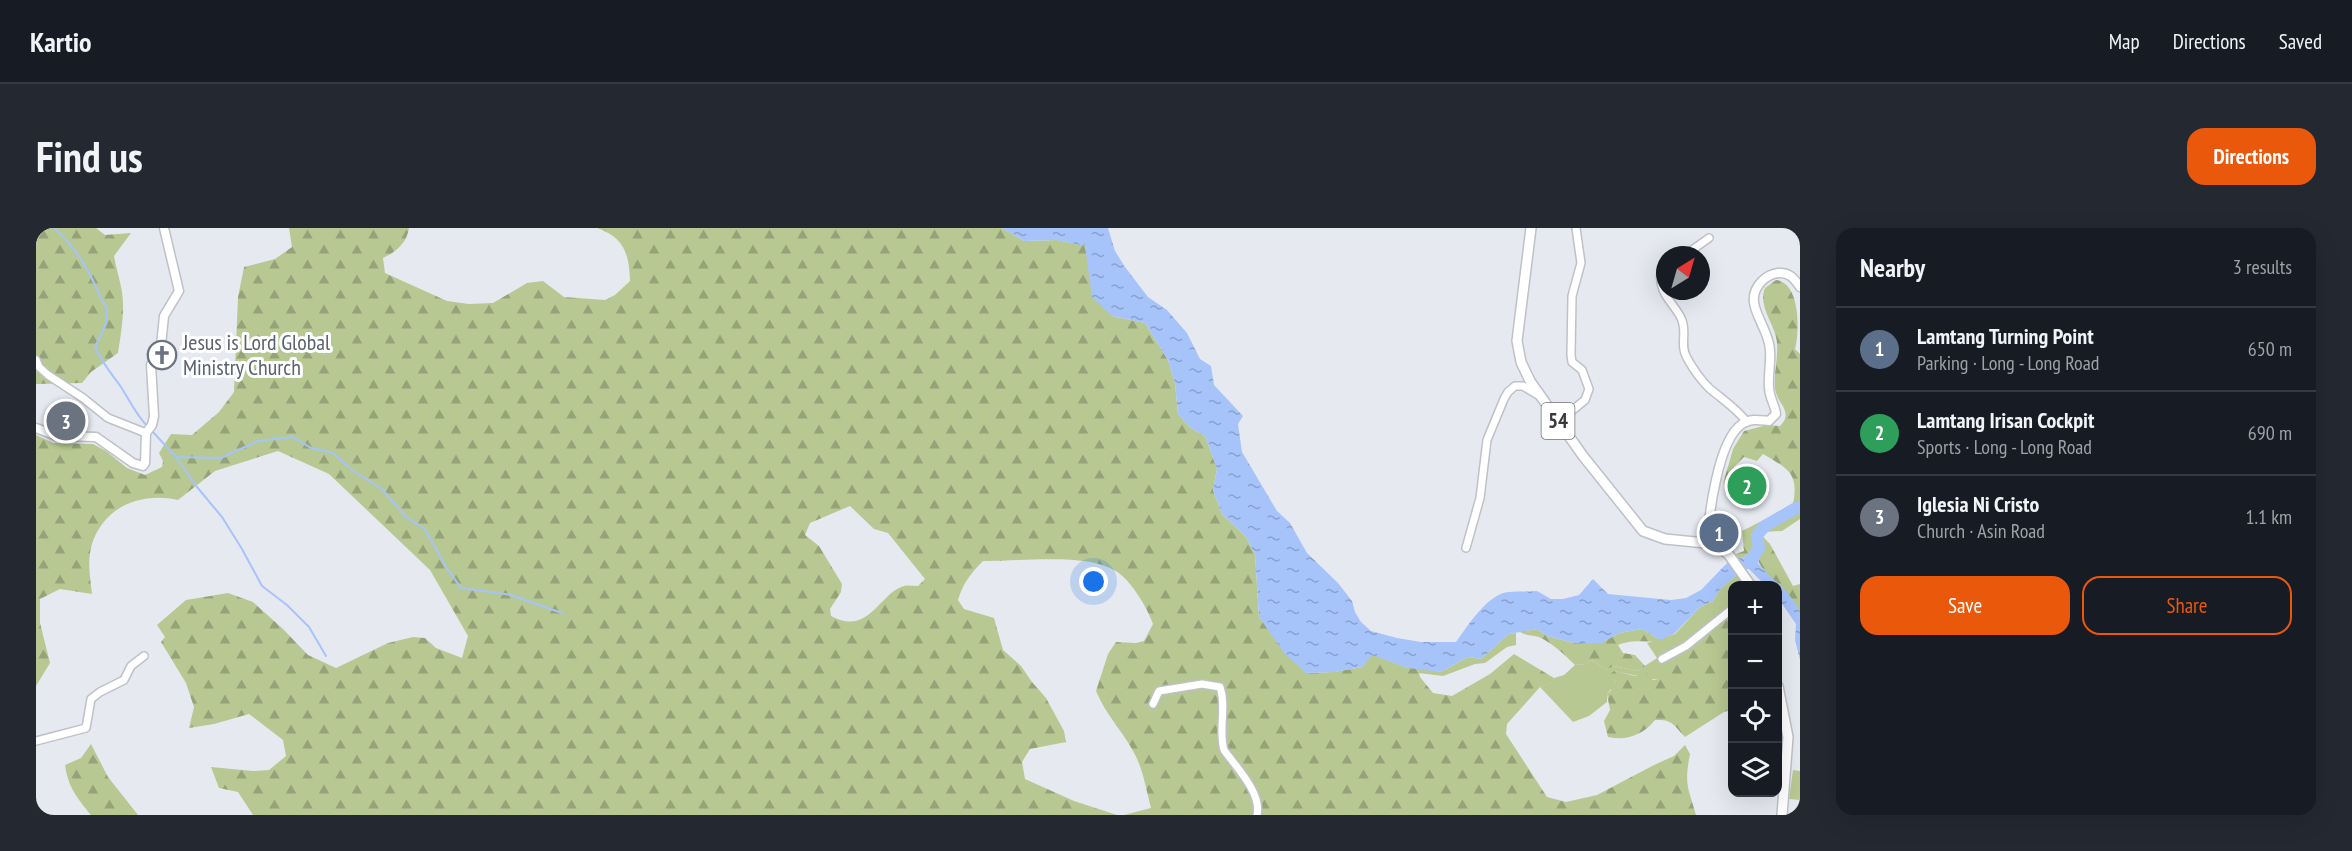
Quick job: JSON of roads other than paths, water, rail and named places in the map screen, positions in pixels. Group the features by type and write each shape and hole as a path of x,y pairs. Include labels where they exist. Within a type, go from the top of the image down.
{"highway":[{"name":"54","path":"1531,228 1517,341 1524,370 1558,422 1618,502 1643,531 1665,539 1716,544 1732,559 1748,581"},
{"path":"1779,689 1788,737 1782,815"}],"main road":[{"path":"36,428 57,436 96,437 134,463 143,466 147,454 149,430 154,416 151,365 161,345 164,316 179,291 164,228"},
{"path":"1708,544 1709,513 1720,467 1733,433 1747,422 1754,419 1769,421 1776,414 1769,390 1770,350 1766,332 1755,308 1752,296 1754,289 1766,277 1783,273 1794,278 1800,287"}],"street":[{"path":"1558,422 1585,400 1589,389 1582,370 1572,362 1571,355 1572,296 1581,263 1576,228"},
{"path":"1698,246 1709,238"},
{"path":"1669,300 1685,328 1682,345 1686,357 1708,387 1732,404 1747,422"},
{"path":"36,360 39,367 48,375 108,418 149,430"},
{"path":"1466,548 1480,498 1487,440 1504,399 1511,388 1519,386 1529,388 1541,397"},
{"path":"1662,659 1686,646 1728,612"},
{"path":"36,741 86,728 91,699 124,680 131,666 144,656"},
{"path":"1154,704 1159,691 1202,684 1220,687 1223,703 1222,742 1224,750 1255,797 1258,807 1257,815"}],"water":[{"path":"1002,228 1108,228 1115,251 1125,267 1148,297 1167,310 1187,333 1200,359 1211,366 1214,385 1243,416 1238,424 1242,452 1277,511 1290,523 1307,553 1338,583 1352,601 1361,622 1371,631 1421,642 1456,642 1486,604 1501,594 1537,591 1551,599 1563,599 1579,595 1593,579 1608,594 1671,600 1686,598 1701,590 1729,561 1744,557 1753,549 1761,554 1758,563 1775,581 1761,581 1749,569 1744,569 1720,589 1713,601 1700,607 1674,634 1660,640 1642,629 1619,633 1602,643 1574,643 1547,636 1537,629 1509,634 1481,659 1468,657 1441,672 1408,668 1372,655 1362,667 1334,672 1306,673 1285,654 1259,617 1255,554 1246,537 1222,514 1213,490 1217,469 1205,436 1191,428 1178,414 1175,383 1168,360 1145,323 1112,316 1092,297 1085,246 1056,240 1024,241"},
{"path":"1782,588 1793,599 1800,613 1800,660 1795,640 1796,624 1782,604"}],"waterway":[{"path":"54,228 73,248 83,263 107,308 106,324 95,347 148,427"},
{"path":"152,431 176,457 221,458 258,441 293,437 311,448 333,453 352,470 382,489 406,517 425,529 446,567 461,588 511,595 562,613"},
{"path":"176,457 222,517 262,586 287,605 309,627 326,656"},
{"path":"1750,562 1759,548 1757,535 1765,526 1796,508 1800,508"}],"place":[{"name":"Jesus is Lord Global Ministry Church","path":"162,355"},
{"name":"Iglesia Ni Cristo","path":"66,421"},
{"name":"Lamtang Irisan Cockpit","path":"1747,486"},
{"name":"Lamtang Turning Point","path":"1719,533"}]}
